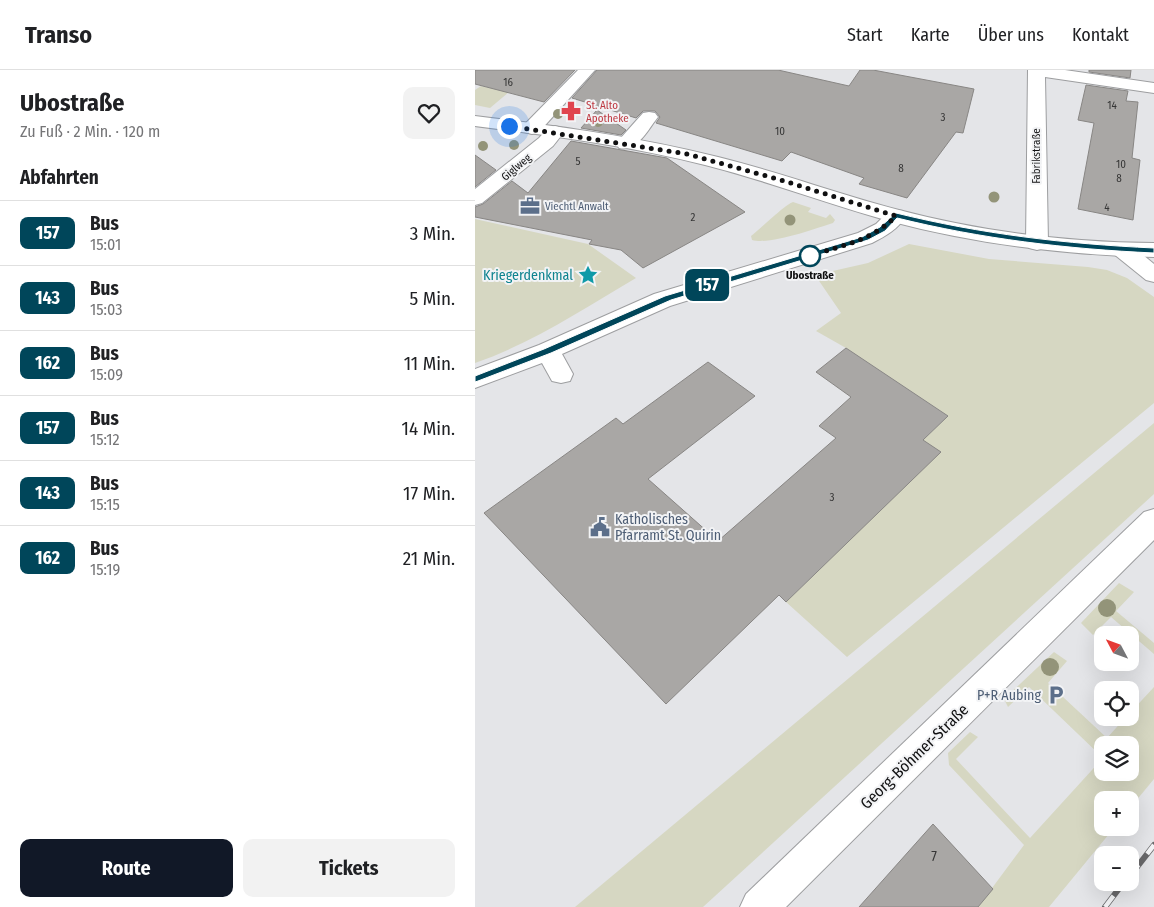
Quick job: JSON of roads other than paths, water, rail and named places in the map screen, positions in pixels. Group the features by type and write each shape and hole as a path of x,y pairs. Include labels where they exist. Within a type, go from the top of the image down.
{"street":[{"path":"532,128 587,70"},
{"path":"1036,70 1154,88"},
{"name":"Fabrikstraße","path":"1036,70 1037,242"},
{"path":"625,144 649,117"},
{"path":"475,121 532,128 687,154 896,216 952,230 1037,242 1123,250 1154,250"},
{"name":"Giglweg","path":"475,199 546,142 555,132"},
{"path":"475,379 547,351 668,298 865,238 883,229 896,216"},
{"path":"1123,250 1154,275"},
{"path":"547,351 561,374"},
{"name":"Georg-Böhmer-Straße","path":"759,907 1154,521"}],"railway":[{"path":"1139,864 1154,845"},
{"path":"1105,907 1117,891"}],"place":[{"name":"St. Alto Apotheke","path":"571,111"},
{"name":"Viechtl Anwalt","path":"530,206"},
{"name":"Ubostraße","path":"810,256"},
{"name":"Kriegerdenkmal","path":"588,275"},
{"name":"Katholisches Pfarramt St. Quirin","path":"600,527"},
{"name":"P+R Aubing","path":"1056,695"}]}
